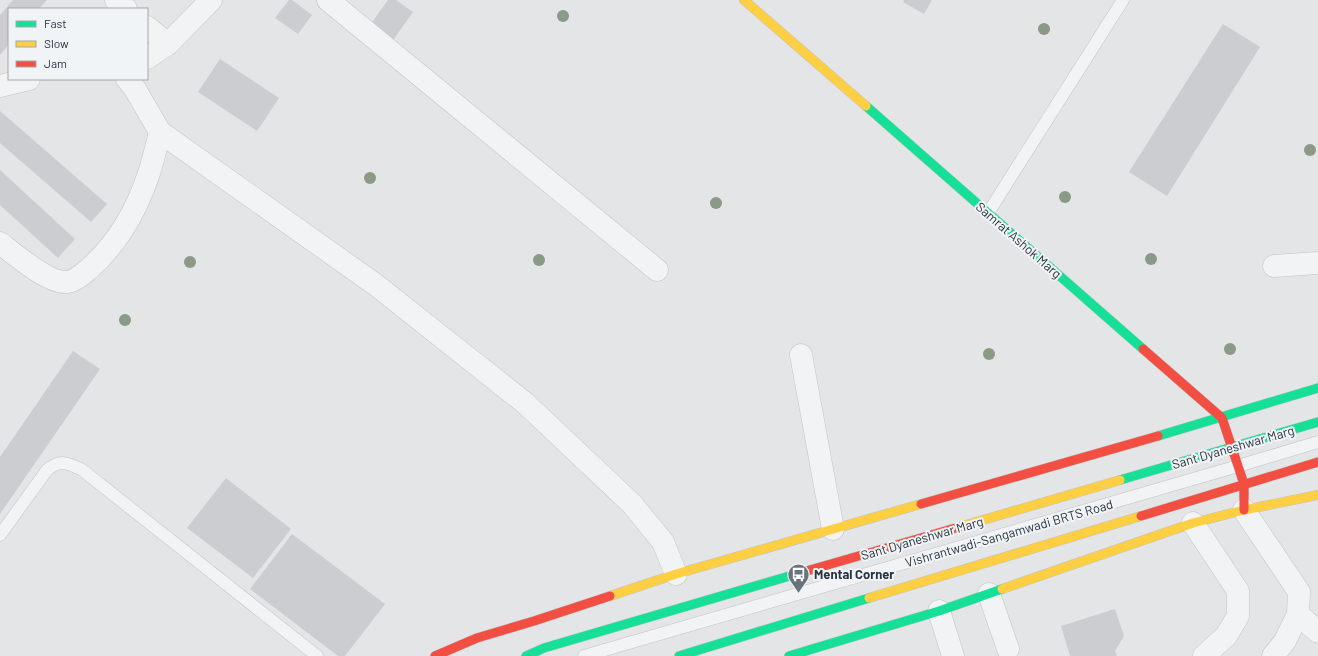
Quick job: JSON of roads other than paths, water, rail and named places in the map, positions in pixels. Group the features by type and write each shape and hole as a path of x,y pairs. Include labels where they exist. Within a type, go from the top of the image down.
{"street":[{"path":"116,0 125,8"},
{"path":"148,57 168,44 212,0"},
{"path":"328,0 657,270"},
{"name":"Samrat Ashok Marg","path":"744,0 1222,418"},
{"path":"148,28 168,44"},
{"path":"0,86 25,80"},
{"path":"128,80 160,132 376,285 525,403 632,504 663,542 676,574"},
{"path":"0,243 32,268 54,280 67,282 81,276 102,258 128,222 148,176 160,132"},
{"path":"1274,266 1318,263"},
{"path":"801,355 832,529"},
{"path":"435,656 477,638 536,624 676,574 1222,418 1318,388"},
{"path":"1222,418 1244,484 1244,510 1299,592 1298,614 1285,641 1273,656"},
{"name":"Sant Dyaneshwar Marg","path":"526,656 545,649 1318,422"},
{"path":"679,656 1318,462"},
{"path":"789,656 939,611 1194,523 1244,510 1318,495"},
{"path":"1194,523 1238,591 1238,616 1226,636 1204,656"},
{"path":"989,594 1008,648"},
{"path":"939,611 953,656"},
{"path":"1298,614 1318,632"}],"lane":[{"path":"988,213 1123,0"},
{"name":"Vishrantwadi-Sangamwadi BRTS Road","path":"584,656 1318,442"},
{"path":"0,535 47,470 56,463 66,463 81,469 317,656"}],"place":[{"name":"Mental Corner","path":"798,594"}]}
